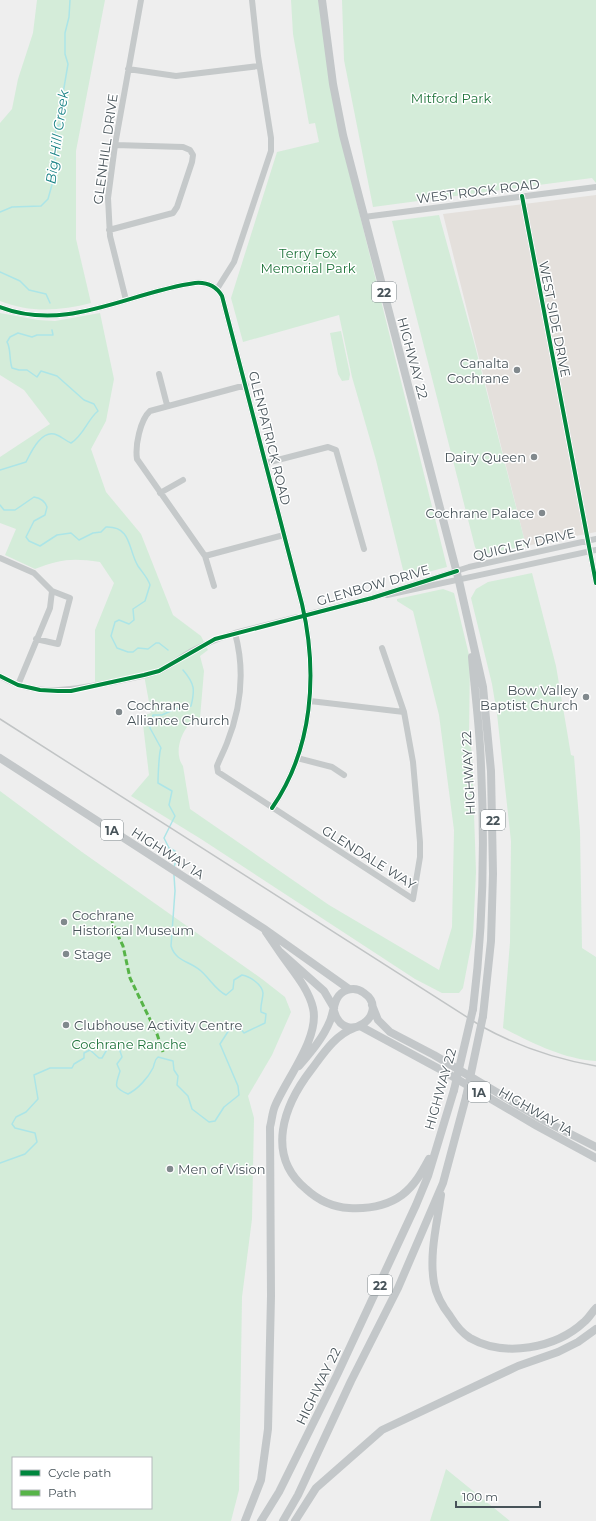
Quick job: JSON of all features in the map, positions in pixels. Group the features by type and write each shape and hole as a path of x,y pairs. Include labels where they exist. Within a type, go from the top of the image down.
{"main road":[{"name":"HIGHWAY 22","path":"283,1521 298,1496 351,1381 398,1288 443,1183 466,1097 482,1016 491,941 492,911 491,771 486,706 457,571 364,217 333,84 322,0"},
{"name":"HIGHWAY 22","path":"261,1521 279,1492 392,1259 428,1176 454,1090 473,1009 482,928 483,807 470,626"},
{"name":"HIGHWAY 1A","path":"0,758 263,928 350,989"},
{"name":"HIGHWAY 1A","path":"263,928 279,951 318,984 334,1009"},
{"path":"245,1521 261,1480 268,1429 271,1288 270,1127 274,1108 308,1043 313,1030 314,1020 313,1009 305,989 279,951"},
{"path":"285,1085 318,1042 334,1009 338,996 350,989 362,991 367,994 372,1005 370,1018 357,1027 343,1032 331,1044 301,1083 286,1112 283,1124 282,1143 287,1166 298,1183 316,1198 335,1207 358,1208 381,1205 402,1195 418,1179 431,1156 444,1119"},
{"name":"HIGHWAY 1A","path":"372,1005 378,1020 390,1032 434,1055 545,1121 596,1147"},
{"path":"334,1009 338,1021 343,1025 357,1027"},
{"name":"HIGHWAY 1A","path":"357,1027 446,1072 537,1126 596,1158"},
{"path":"443,1183 432,1254 434,1284 443,1307 457,1326 470,1338 488,1345 510,1349 533,1347 561,1338 584,1322 596,1308"},
{"path":"296,1521 316,1488 382,1430 420,1410 518,1366 558,1352 578,1342 596,1329"}],"street":[{"name":"GLENHILL DRIVE","path":"126,300 109,230 108,198 115,145 141,0"},
{"path":"0,307 20,313 50,317 69,315 195,283 209,284 217,289 234,262 271,151 271,138 259,66 252,0"},
{"path":"128,69 176,76 259,66"},
{"path":"109,230 173,213 177,207 193,159 190,150 183,148 115,145"},
{"name":"WEST ROCK ROAD","path":"364,217 596,187"},
{"name":"WEST SIDE DRIVE","path":"522,196 587,541 593,550 596,583"},
{"name":"GLENPATRICK ROAD","path":"217,289 224,300 305,615 311,662 310,701 306,727 297,758 287,781 272,808"},
{"path":"159,374 167,406"},
{"path":"214,586 205,556 138,462 136,450 146,416 153,410 246,385"},
{"path":"266,463 325,448 331,447 336,450 364,549"},
{"path":"160,493 183,480"},
{"path":"205,556 284,535"},
{"name":"QUIGLEY DRIVE","path":"457,571 596,539"},
{"name":"QUIGLEY DRIVE","path":"459,581 593,550"},
{"path":"0,558 34,573 52,591 70,598 58,644 36,639"},
{"name":"GLENBOW DRIVE","path":"372,598 457,571"},
{"name":"GLENBOW DRIVE","path":"0,676 18,685 40,690 71,691 159,671 215,640 235,633 372,598 459,581"},
{"path":"18,685 50,608 52,591"},
{"name":"GLENDALE WAY","path":"235,633 240,661 239,696 233,725 216,768 220,774 413,899 420,857 420,842 413,762 404,712"},
{"path":"310,701 404,712 382,648"},
{"path":"297,758 332,766 344,774"}],"shaded area":[{"path":"596,195 596,532 526,546 443,214"}],"green space":[{"path":"37,0 105,0 76,151 76,239 91,303 68,308 45,310 23,308 0,301 0,123 12,109 18,79 33,33"},
{"name":"Terry Fox Memorial Park","path":"291,0 320,0 340,135 447,567 405,578 376,460 352,377 339,315 243,342 231,298 277,152 319,142 315,123 309,124 293,34"},
{"name":"Mitford Park","path":"342,0 596,0 596,183 592,178 373,207 344,60"},
{"path":"439,215 474,342 526,546 479,555 475,547 392,221"},
{"path":"0,313 38,320 55,321 100,313 114,379 106,421 91,449 106,492 141,534 173,615 201,636 208,650 200,656 204,671 200,718 191,723 184,731 179,746 179,757 183,766 190,809 329,905 439,970 452,927 454,830 439,715 413,611 397,601 397,599 443,589 454,593 470,659 469,734 472,754 476,872 473,936 463,988 459,993 442,993 415,979 201,839 131,796 149,775 142,716 151,713 144,675 95,686 95,630 114,583 100,562 67,560 35,569 5,555 16,529 0,523 0,457 50,424 24,390 0,375"},
{"path":"341,331 350,374 349,380 342,381 338,374 330,333"},
{"path":"532,573 556,666 571,755 574,756 580,831 582,948 596,957 596,1061 584,1060 560,1054 536,1045 503,1028 510,942 511,841 497,714 492,684 471,598 476,589 488,582"},
{"name":"Cochrane Ranche","path":"0,791 82,852 262,979 285,997 291,1012 272,1055 248,1096 254,1118 252,1219 242,1297 239,1490 231,1521 0,1521"},
{"path":"446,1469 510,1521 430,1521"}],"waterway":[{"name":"Big Hill Creek","path":"0,212 12,207 41,206 48,199 55,173 56,128 62,122 59,117 68,64 65,54 65,33 69,17 70,0"},
{"name":"Big Hill Creek","path":"0,272 20,281 29,290 46,294 50,303"},
{"name":"Big Hill Creek","path":"0,470 26,462 38,442 47,435 57,435 71,443 79,436 98,411 94,404 84,400 57,376 41,371 37,377 27,370 12,368 7,342 10,337 18,333 32,337 37,335 53,335 52,330"},
{"name":"Big Hill Creek","path":"0,505 4,510 15,510 34,497 44,501 47,507 45,515 34,521 26,537 29,541 40,546 57,535 71,533 79,540 93,533 101,532 106,527 121,530 128,540 138,566 150,585 145,601 133,609 134,620 129,624 119,620 115,622 111,636 117,648 128,652 133,652 138,648 148,649 156,643 159,643 168,650"},
{"name":"Big Hill Creek","path":"174,867 177,857 175,851 169,848 164,838 175,816 169,805 172,791 158,783 161,748 150,728 153,715 162,715 175,709 191,706 193,687 190,679 183,670"},
{"name":"Big Hill Creek","path":"0,1163 25,1154 37,1142 35,1133 15,1128 12,1124 16,1117 26,1112 38,1099 34,1075 50,1068 72,1068 74,1064 84,1058 84,1053 90,1050 99,1058 102,1058 109,1046 119,1048 122,1057 117,1064 120,1071 116,1085 119,1089 128,1094 146,1079 158,1057 173,1061 174,1070 178,1076 177,1085 188,1096 192,1109 209,1122 215,1121 224,1107 239,1095 238,1086 220,1044 229,1030 239,1027 244,1033 265,1023 266,1014 261,1012 263,993 255,981 242,975 234,980 233,989 226,995 222,993 201,971 176,955 171,946 175,891 174,875"}],"railway":[{"path":"0,719 481,1026 522,1046 551,1056 596,1066"}],"marked path":[{"path":"111,917 123,946 130,978 157,1034 163,1052"}],"cycle path":[{"path":"522,196 596,583"},
{"path":"0,307 25,314 50,315 74,313 195,283 211,285 222,296 302,604 310,657 308,710 304,736 286,785 272,808"},
{"path":"0,676 18,685 40,690 71,691 144,675 159,671 215,639 372,598 457,571"}],"place":[{"name":"Canalta Cochrane","path":"517,370"},
{"name":"Dairy Queen","path":"534,457"},
{"name":"Cochrane Palace","path":"542,513"},
{"name":"Bow Valley Baptist Church","path":"586,697"},
{"name":"Cochrane Alliance Church","path":"119,712"},
{"name":"Cochrane Historical Museum","path":"64,922"},
{"name":"Stage","path":"66,954"},
{"name":"Clubhouse Activity Centre","path":"66,1025"},
{"name":"Men of Vision","path":"170,1169"}]}
